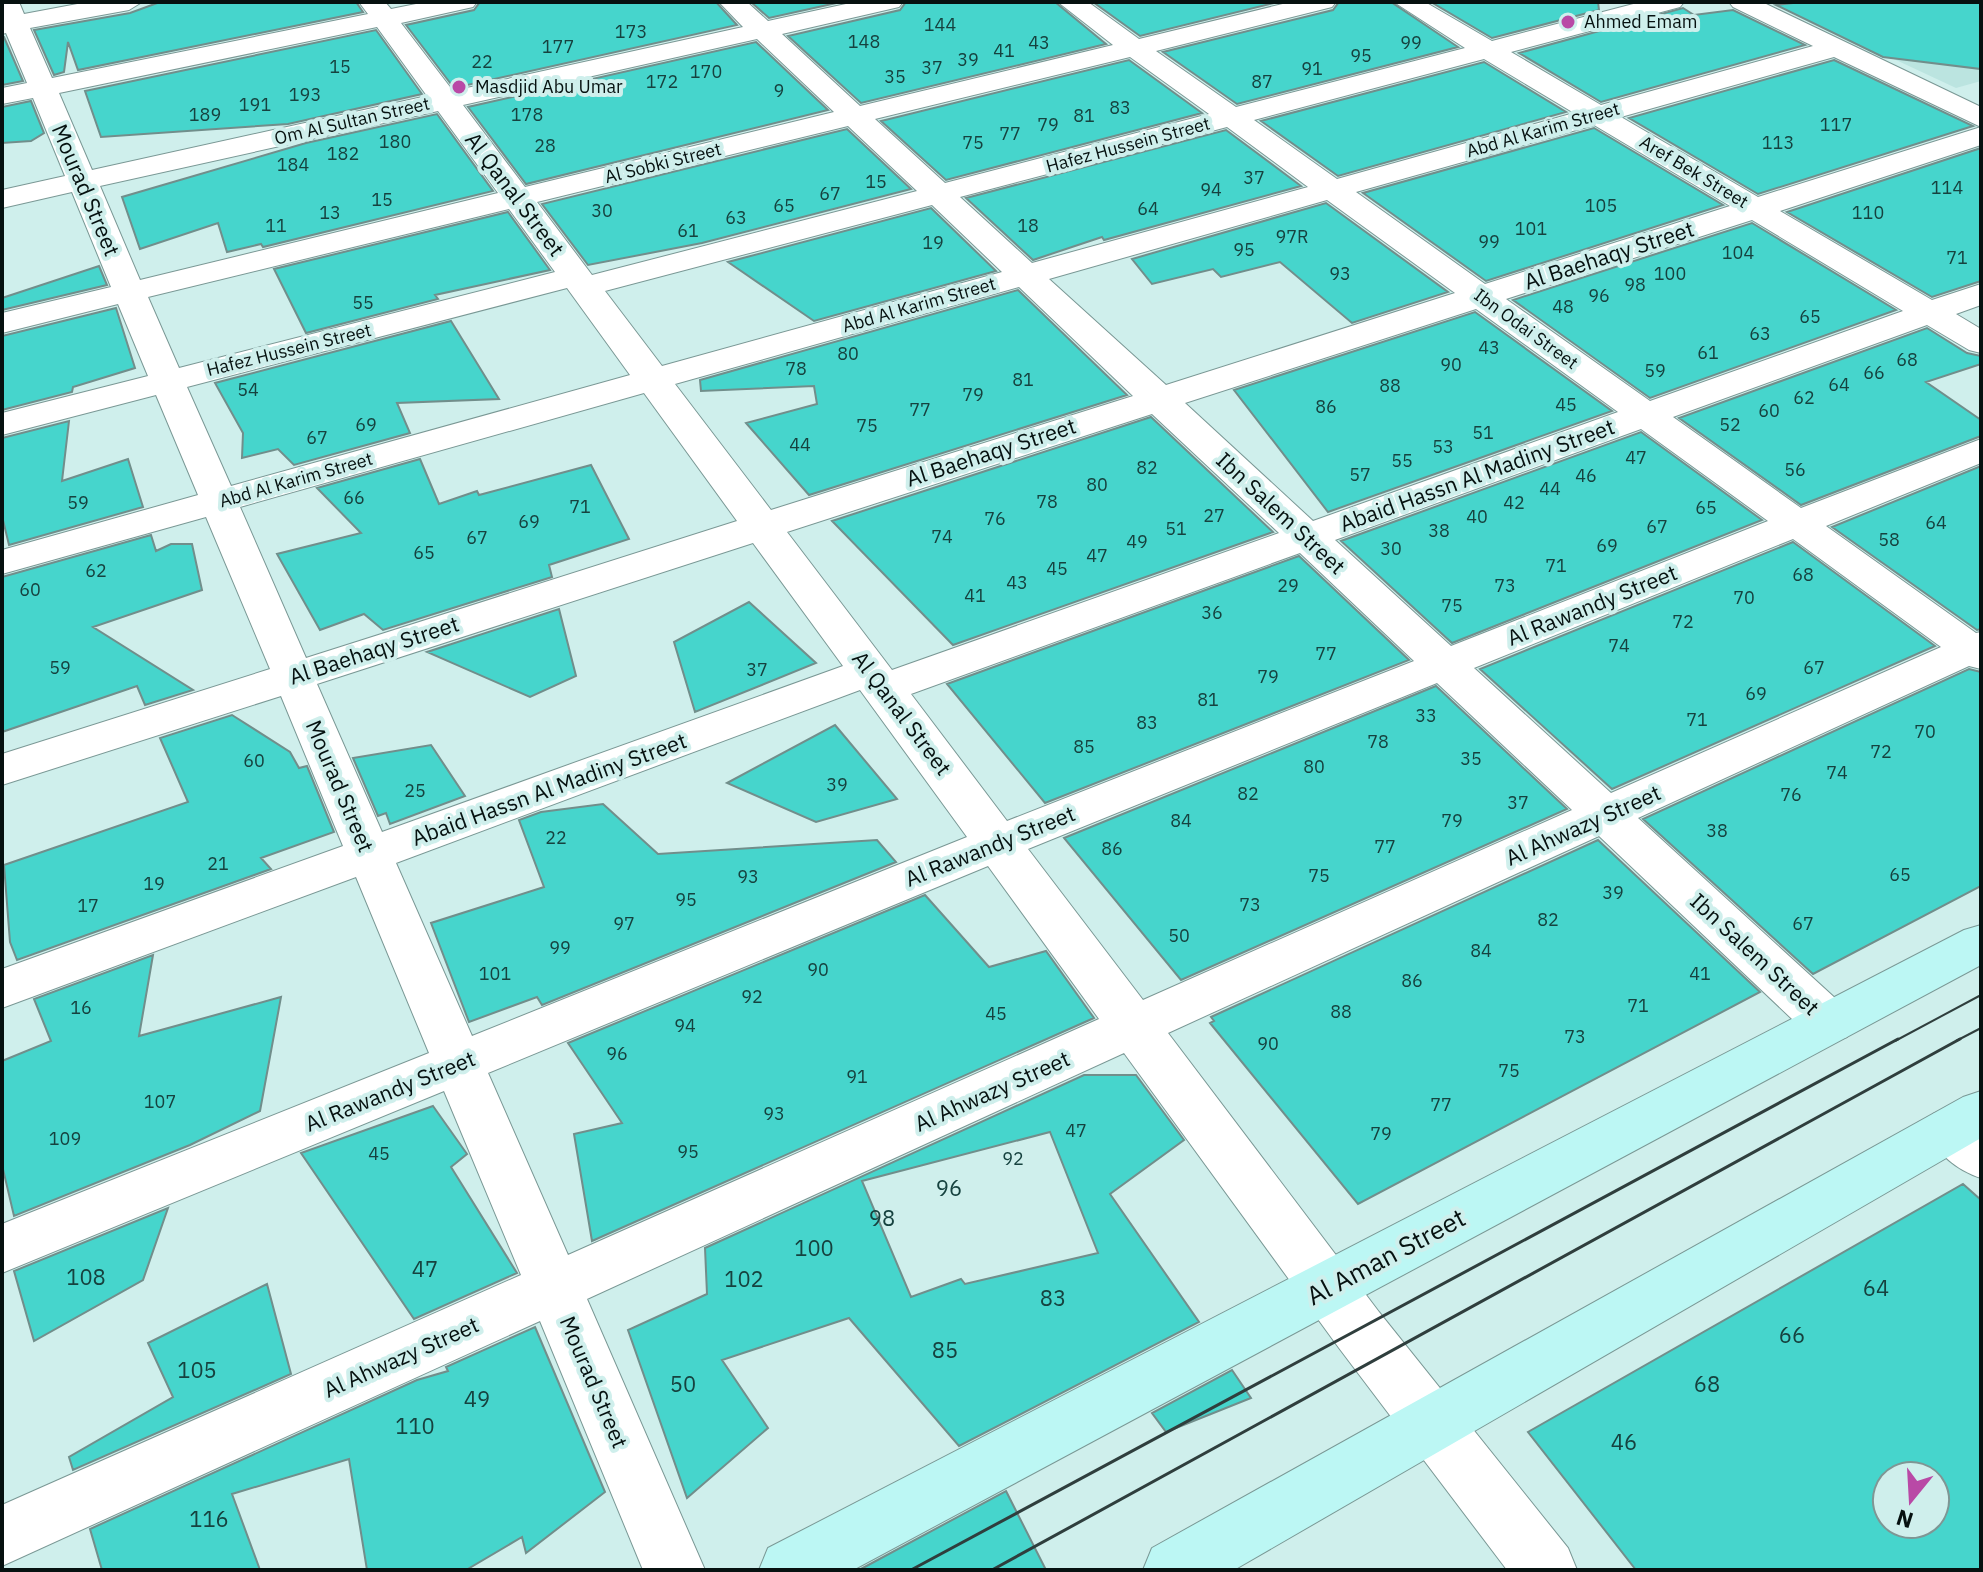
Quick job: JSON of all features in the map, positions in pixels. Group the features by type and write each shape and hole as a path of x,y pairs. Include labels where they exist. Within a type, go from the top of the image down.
{"street":[{"path":"8,17 129,2"},
{"path":"22,92 378,10 464,2"},
{"name":"Ibn Salem Street","path":"732,2 1829,1023"},
{"name":"Om Al Sultan Street","path":"2,199 890,2"},
{"name":"Ibn Odai Street","path":"1071,2 1978,650"},
{"name":"Al Sobki Street","path":"2,323 1323,2"},
{"name":"Aref Bek Street","path":"1407,2 1981,343"},
{"name":"Hafez Hussein Street","path":"2,424 167,381 939,194 1671,2"},
{"path":"1752,3 1981,118"},
{"name":"Al Qanal Street","path":"378,10 1329,1287 1546,1570"},
{"name":"Mourad Street","path":"8,17 22,92 82,181 674,1570"},
{"name":"Abd Al Karim Street","path":"2,562 1837,48"},
{"name":"Al Baehaqy Street","path":"2,770 1981,136"},
{"name":"Abaid Hassn Al Madiny Street","path":"2,989 369,855 877,680 1306,537 1981,294"},
{"name":"Al Rawandy Street","path":"2,1249 998,843 1981,450"},
{"name":"Al Ahwazy Street","path":"2,1536 1978,650"},
{"name":"Al Aman Street","path":"790,1570 1981,943"},
{"path":"1174,1570 1432,1424 1971,1132"}],"shaded area":[{"path":"1981,13 1981,81 1956,88 1866,46"}],"building":[{"path":"160,2 356,2 363,12 78,70 68,42 64,72 54,75 34,30 130,13"},
{"path":"480,2 716,2 737,25 454,88 406,25 474,10"},
{"path":"751,2 841,2 769,18"},
{"path":"906,2 1055,2 1106,44 861,103 788,36 900,10"},
{"path":"1093,2 1278,2 1140,36"},
{"path":"1339,2 1391,2 1458,47 1237,104 1163,52 1333,10"},
{"path":"1431,2 1598,2 1599,10 1492,38"},
{"path":"1802,2 1981,2 1981,69 1883,57 1776,5"},
{"path":"1683,8 1694,15 1733,10 1805,45 1601,102 1519,53"},
{"path":"376,30 422,94 288,124 101,137 85,91"},
{"path":"4,37 23,81 2,85"},
{"path":"756,42 828,110 526,184 468,107"},
{"path":"1129,60 1202,113 946,180 881,121"},
{"path":"1834,60 1973,126 1758,194 1629,118"},
{"path":"1484,62 1566,112 1338,176 1261,121"},
{"path":"31,101 44,133 31,141 2,143 2,107"},
{"path":"437,114 493,191 263,247 261,244 227,252 218,223 140,249 122,197 306,143"},
{"path":"1594,128 1723,205 1486,281 1363,193"},
{"path":"847,129 911,189 702,243 588,265 542,204"},
{"path":"1226,130 1301,186 1104,240 1102,237 1033,260 966,198"},
{"path":"1981,148 1981,281 1932,297 1787,212"},
{"path":"1326,203 1448,292 1352,323 1280,262 1221,277 1213,269 1152,284 1132,259"},
{"path":"931,208 996,271 814,321 728,262"},
{"path":"508,212 550,270 435,295 438,299 306,333 274,269"},
{"path":"1752,223 1896,310 1650,398 1513,300"},
{"path":"99,266 107,285 2,310 2,298"},
{"path":"1018,290 1127,395 809,495 746,423 817,404 814,386 701,391 700,380"},
{"path":"116,308 135,368 73,387 72,392 2,410 2,336"},
{"path":"1475,312 1612,411 1328,512 1234,390"},
{"path":"451,321 499,399 397,403 410,433 294,465 278,449 242,458 243,433 215,383"},
{"path":"1927,328 1967,353 1981,356 1981,364 1926,382 1981,420 1981,436 1801,505 1679,418"},
{"path":"1151,417 1273,532 953,645 832,521"},
{"path":"69,421 62,481 128,459 143,507 9,545 2,516 2,438"},
{"path":"1641,432 1762,520 1452,643 1341,541"},
{"path":"420,459 439,504 477,491 479,495 591,465 629,539 549,565 552,577 383,630 364,614 320,630 277,554 361,533 317,488"},
{"path":"1981,466 1981,629 1977,630 1832,527"},
{"path":"151,535 156,551 171,544 192,544 202,590 93,627 193,690 145,705 137,686 2,732 2,577"},
{"path":"1793,542 1935,646 1612,789 1480,669"},
{"path":"1299,556 1409,660 1045,803 947,684"},
{"path":"749,602 816,663 695,712 674,642"},
{"path":"559,609 576,676 530,697 427,652"},
{"path":"1969,669 1981,672 1981,886 1813,974 1643,819"},
{"path":"1436,686 1567,809 1181,980 1064,838"},
{"path":"232,715 290,752 299,768 307,766 334,832 261,858 271,869 17,960 10,942 4,865 188,802 160,738"},
{"path":"835,725 897,799 816,822 727,783"},
{"path":"431,745 465,796 390,824 386,813 378,816 353,758"},
{"path":"603,804 658,854 877,840 896,862 542,1005 537,997 469,1022 431,923 544,887 519,820 541,812"},
{"path":"1598,840 1760,992 1358,1204 1210,1023 1214,1021 1211,1017"},
{"path":"925,895 989,967 1046,951 1094,1018 592,1241 574,1134 622,1123 568,1043"},
{"path":"153,955 139,1036 281,997 260,1111 190,1145 14,1216 2,1165 2,1061 51,1041 34,999"},
{"path":"1084,1075 1136,1075 1184,1140 1110,1194 1199,1322 959,1446 849,1318 722,1360 768,1428 687,1498 628,1330 707,1294 705,1248","holes":["1050,1132 1098,1253 965,1284 961,1279 911,1297 862,1181"]},
{"path":"433,1106 467,1154 451,1167 517,1273 414,1319 301,1153"},
{"path":"1963,1184 1981,1200 1981,1570 1636,1570 1528,1432"},
{"path":"168,1208 143,1280 34,1341 14,1271"},
{"path":"267,1284 291,1374 73,1470 69,1457 173,1397 148,1343"},
{"path":"535,1327 605,1492 526,1553 522,1537 466,1570 367,1570 349,1459 232,1494 260,1570 102,1570 90,1529 417,1380 448,1371 446,1367"},
{"path":"1232,1370 1251,1398 1166,1432 1152,1413"},
{"path":"1006,1491 1046,1570 859,1570"}],"tram line":[{"path":"1895,1041 1981,995"},
{"path":"1956,1041 1981,1028"},
{"path":"911,1570 1898,1039"},
{"path":"992,1570 1960,1039"}],"place":[{"name":"Ahmed Emam","path":"1568,22"},
{"name":"Masdjid Abu Umar","path":"459,87"}]}
